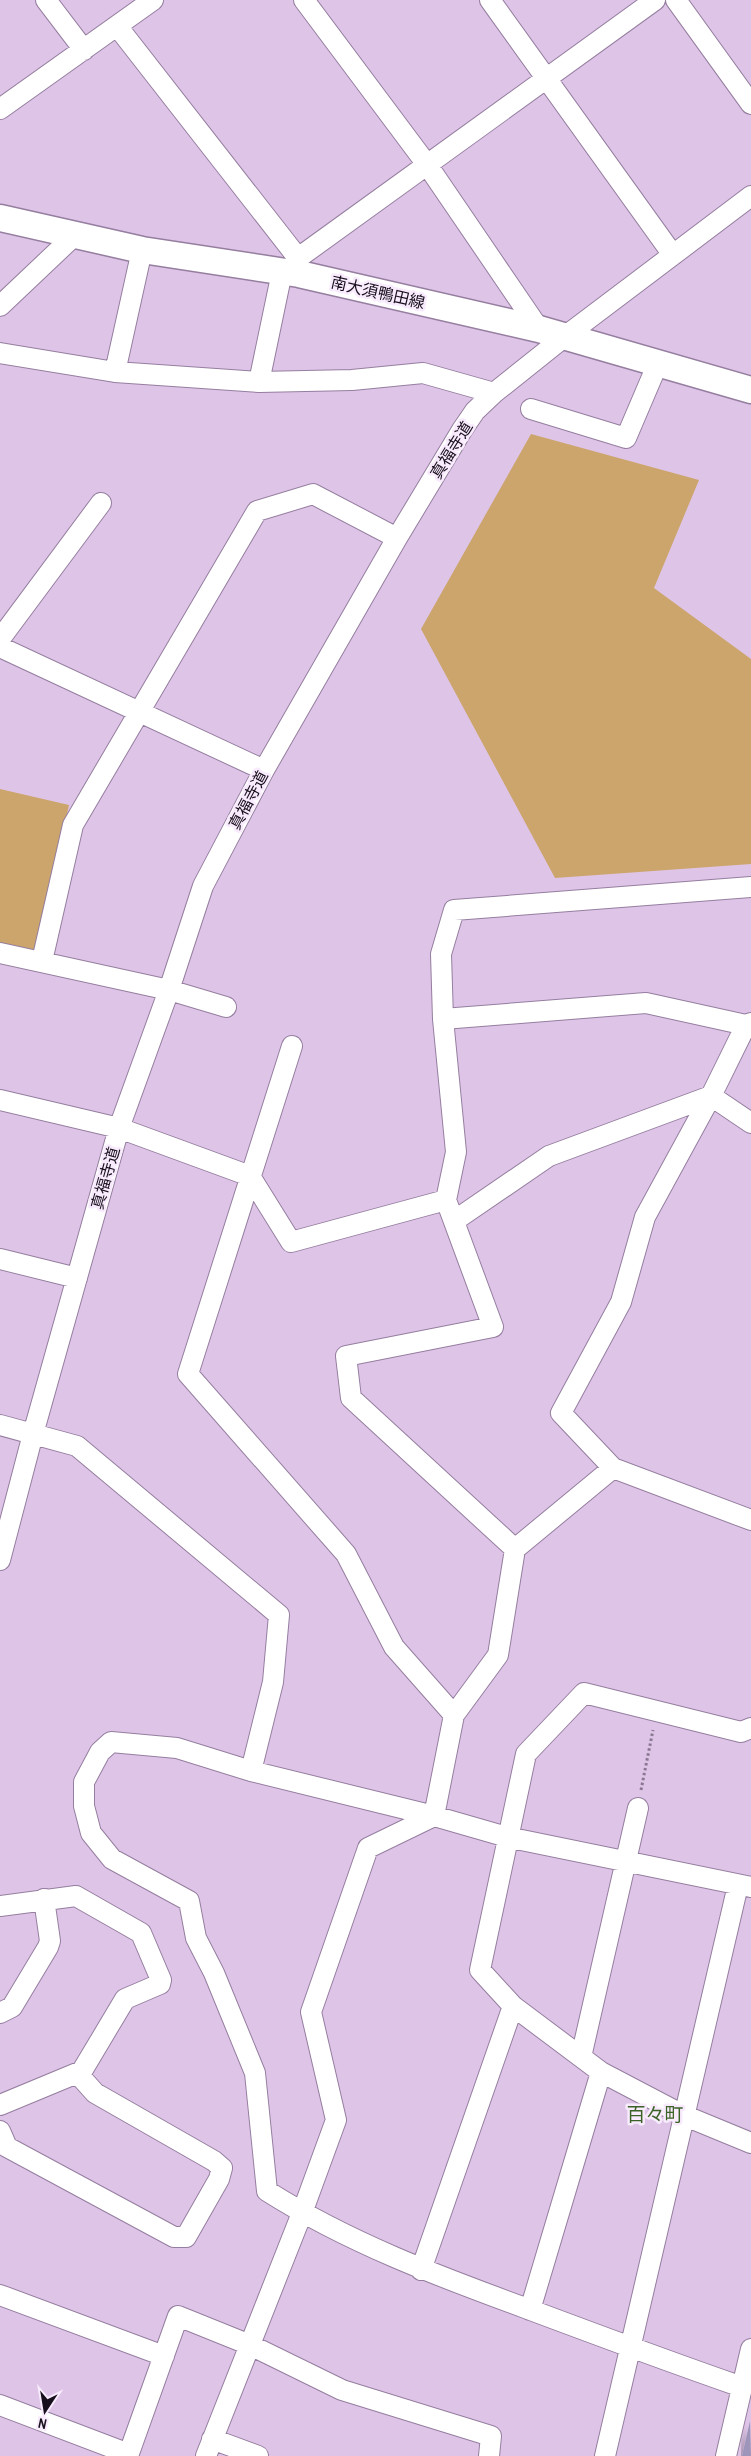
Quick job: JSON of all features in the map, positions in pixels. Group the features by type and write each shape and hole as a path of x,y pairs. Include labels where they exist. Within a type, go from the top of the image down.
{"main road":[{"name":"南大須鴨田線","path":"0,218 142,250 292,268 551,333 751,390"}],"street":[{"path":"46,0 84,50"},
{"path":"0,110 153,0"},
{"path":"304,0 551,333"},
{"path":"490,0 673,255"},
{"path":"259,382 292,268 655,0"},
{"path":"676,0 751,104"},
{"path":"117,26 292,268"},
{"name":"真福寺道","path":"1,1557 33,1434 119,1128 169,990 203,886 264,770 462,430 551,333 673,255 751,196"},
{"path":"0,306 76,234"},
{"path":"115,372 142,250"},
{"path":"0,353 115,372 259,382 352,380 423,373 494,393"},
{"path":"531,409 626,438 658,363"},
{"path":"42,961 73,826 257,512 313,494 398,538"},
{"path":"0,639 101,504"},
{"path":"0,646 264,770"},
{"path":"515,1549 351,1398 346,1356 494,1327 446,1200 456,1152 443,1019 441,954 454,910 751,887"},
{"path":"0,953 169,990 226,1007"},
{"path":"443,1019 646,1002 749,1025 645,1217 620,1302 561,1413 614,1468 751,1520"},
{"path":"292,1046 188,1374 346,1554 394,1646 454,1715"},
{"path":"711,1096 751,1123"},
{"path":"454,1221 549,1156 711,1096"},
{"path":"0,1100 119,1128 250,1176 291,1242 446,1200"},
{"path":"0,1259 77,1278"},
{"path":"0,1425 77,1446 279,1615 273,1682 251,1771"},
{"path":"434,1816 454,1715 498,1655 515,1549 614,1468"},
{"path":"751,1728 741,1732 584,1693 526,1754 480,1970 512,2006 601,2072 684,2116 751,2143"},
{"path":"605,2456 629,2348 684,2116 744,1886 507,1837 434,1816 251,1771 177,1748 111,1742 100,1752 84,1782 84,1806 91,1833 112,1859 189,1901 196,1938 214,1973 256,2074 267,2191 302,2213 420,2270 629,2348 742,2387"},
{"path":"581,2057 638,1808"},
{"path":"258,2456 209,2448 302,2213 336,2120 311,2012 368,1848 434,1816"},
{"path":"0,1906 76,1896 136,1928 141,1933 161,1980 160,1984 124,1999 78,2074 0,2105"},
{"path":"0,2013 12,2007 48,1947 50,1941 44,1899"},
{"path":"420,2270 512,2006"},
{"path":"530,2310 601,2072"},
{"path":"0,2130 7,2146 174,2237 186,2237 219,2179 222,2168 214,2161 95,2093 78,2074"},
{"path":"0,2295 164,2356"},
{"path":"0,2405 128,2455 178,2316 250,2345 342,2390 491,2436 489,2456"},
{"path":"726,2456 751,2349"}],"path":[{"path":"638,1808 656,1711"}],"shaded area":[{"path":"531,434 699,480 654,588 751,659 751,864 555,878 421,629"},
{"path":"0,789 69,805 37,951 0,944"}],"building":[{"path":"750,2421 751,2456 742,2456"}],"district":[{"name":"百々町","path":"655,2114"}]}
